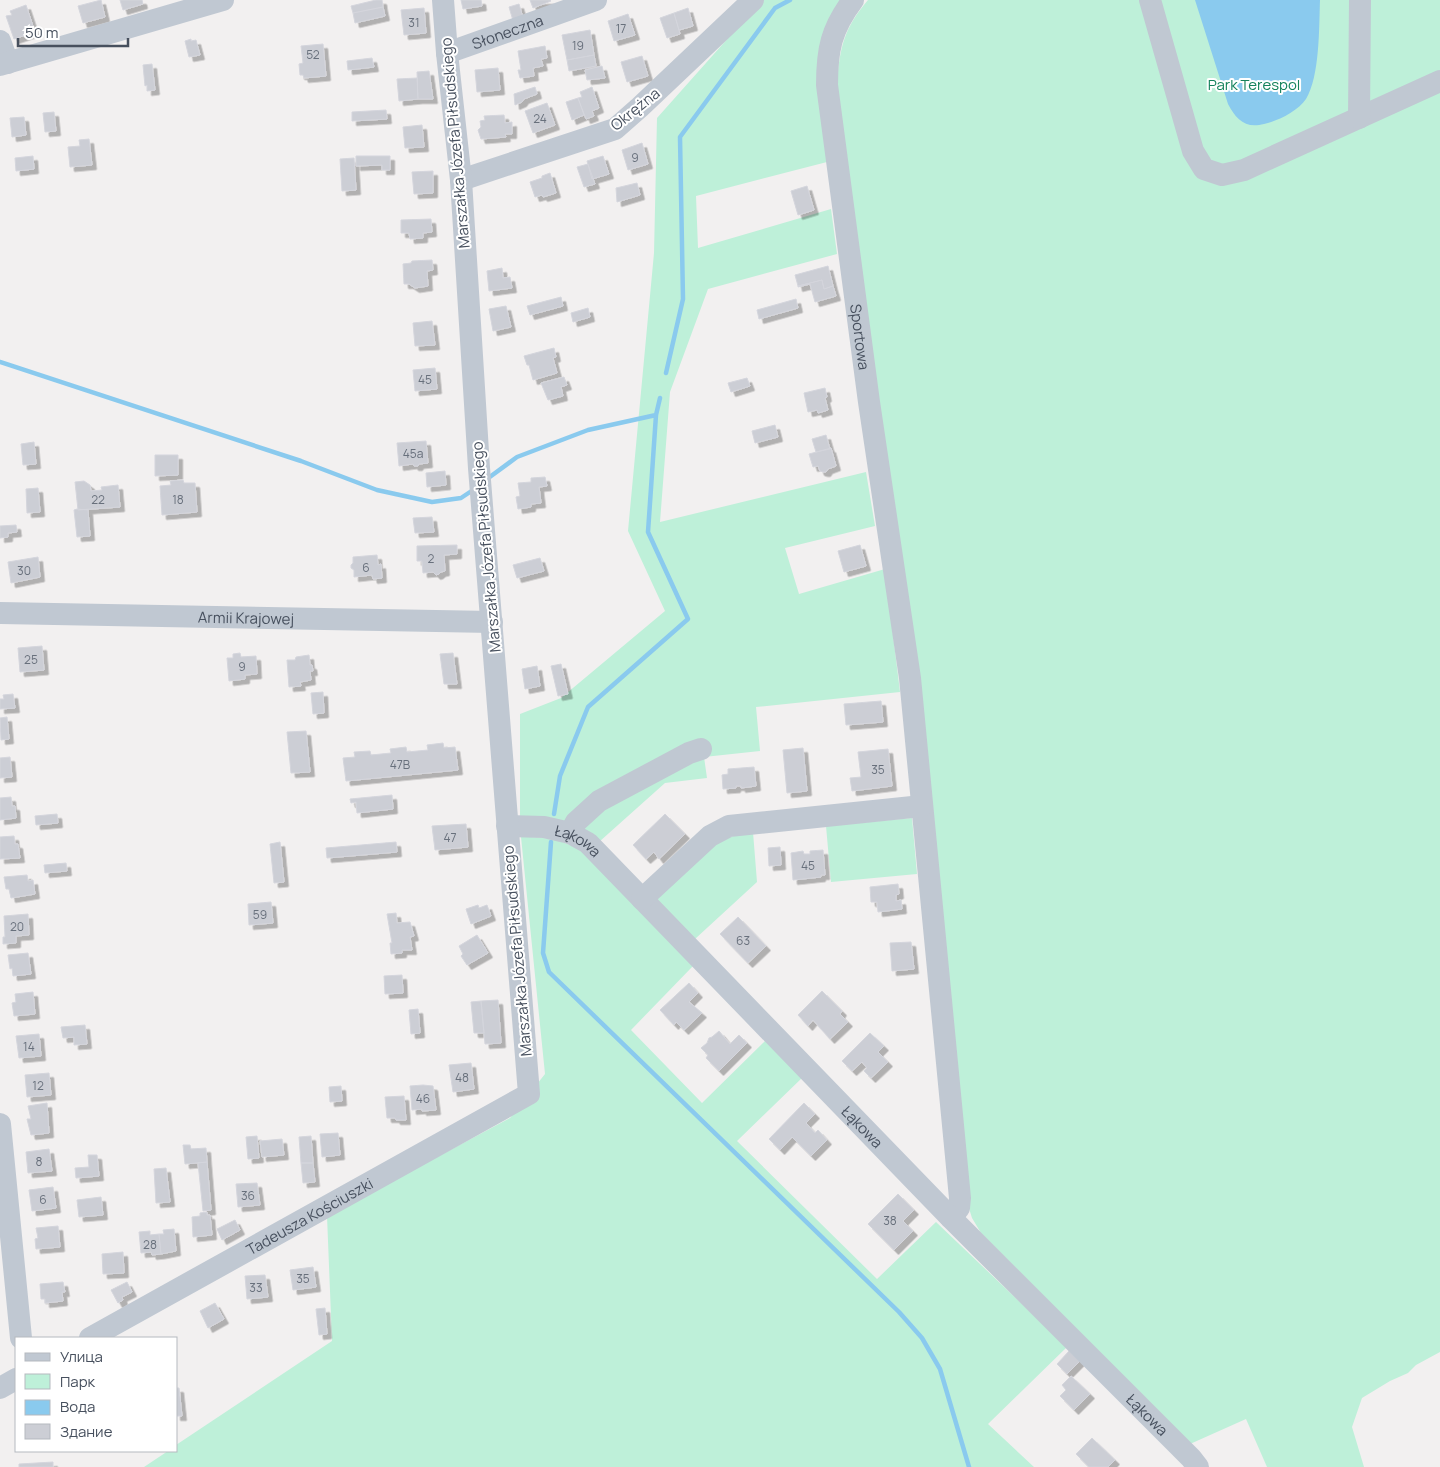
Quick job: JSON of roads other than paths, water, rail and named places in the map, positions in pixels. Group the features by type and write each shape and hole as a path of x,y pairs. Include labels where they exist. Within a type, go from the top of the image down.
{"street":[{"path":"0,40 4,64 223,0"},
{"name":"Marszałka Józefa Piłsudskiego","path":"443,0 461,180 479,468 529,1094"},
{"name":"Słoneczna","path":"447,53 596,0"},
{"name":"Okrężna","path":"461,180 615,129 752,0"},
{"name":"Sportowa","path":"853,0 842,14 831,38 827,66 827,85 867,392 910,678 960,1198 959,1208 951,1218"},
{"path":"1150,0 1194,151 1204,169 1222,175 1244,170 1440,81"},
{"path":"1360,0 1360,118"},
{"name":"Armii Krajowej","path":"0,613 492,622"},
{"path":"570,833 576,822 599,801 688,753 701,749"},
{"path":"642,899 710,836 729,826 922,806"},
{"name":"Łąkowa","path":"507,826 544,827 570,833 588,844 951,1218 1198,1467"},
{"name":"Tadeusza Kościuszki","path":"92,1337 529,1094"},
{"path":"0,1124 21,1337"},
{"path":"0,1388 15,1380"}],"water":[{"path":"1195,0 1320,0 1319,37 1314,78 1306,99 1298,108 1275,121 1257,125 1246,124 1234,114 1228,104"}],"waterway":[{"path":"666,373 683,299 680,137 775,8 790,0"},
{"path":"0,362 301,461 377,490 432,502 461,498 473,490"},
{"path":"554,814 560,776 588,707 688,619 648,532 656,415 660,398"},
{"path":"487,479 517,457 588,430 656,415"},
{"path":"551,842 543,953 549,972 899,1312 922,1338 940,1369 969,1467"}],"park label":[{"name":"Park Terespol","path":"1254,84"}]}
